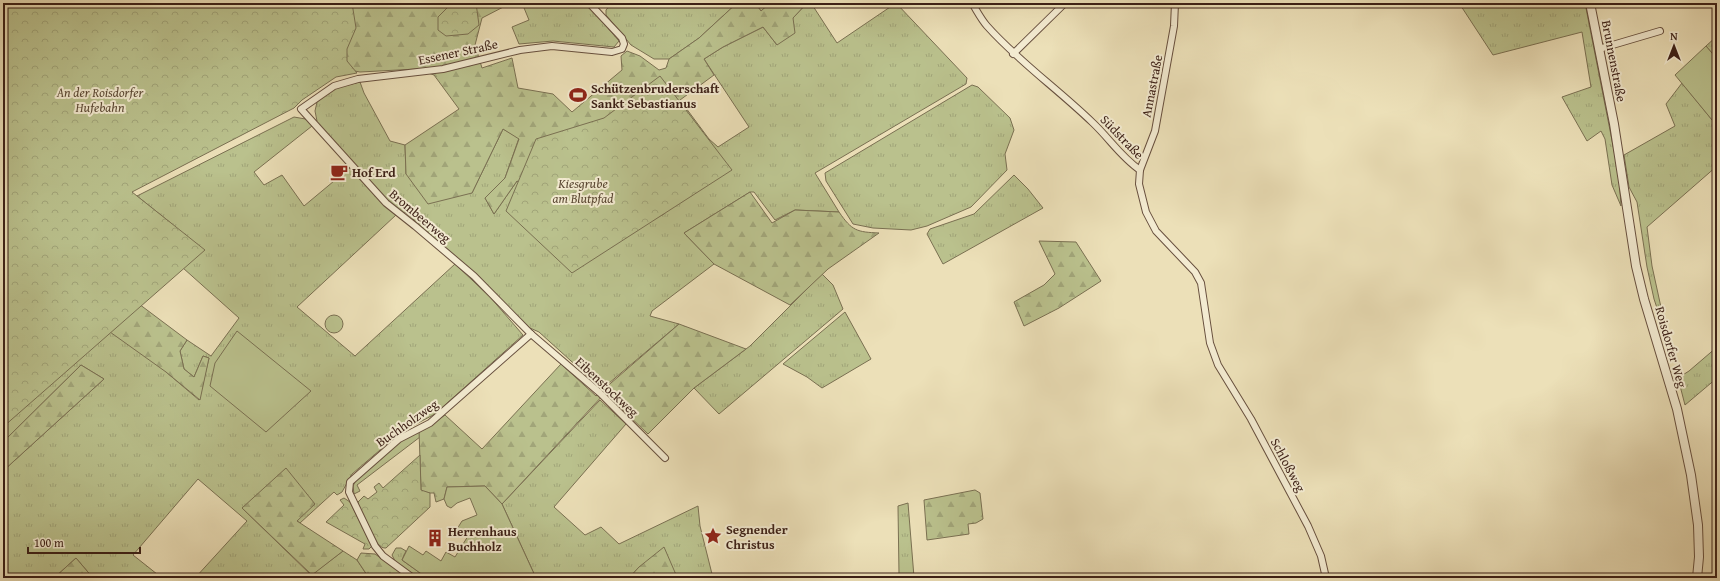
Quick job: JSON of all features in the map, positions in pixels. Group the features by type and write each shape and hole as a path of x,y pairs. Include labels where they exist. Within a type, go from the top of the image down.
{"street":[{"name":"Essener Straße","path":"301,109 334,86 358,79 442,69 520,50 552,46 612,52 622,49 624,44 622,38 589,3"},
{"name":"Südstraße","path":"972,3 986,25 1014,54 1083,114 1128,162 1140,170 1140,184 1146,212 1156,231 1195,272 1201,283 1210,343 1219,368"},
{"path":"1014,54 1065,3"},
{"name":"Annastraße","path":"1140,170 1155,131 1171,46 1175,3"},
{"name":"Brunnenstraße","path":"1590,3 1614,124"},
{"path":"1600,49 1660,31"},
{"name":"Brombeerweg","path":"301,109 386,203 474,276 531,334"},
{"name":"Roisdorfer Weg","path":"1614,124 1638,272 1676,409 1691,475 1698,534 1697,578"},
{"name":"Eibenstockweg","path":"531,334 600,393 665,458"},
{"name":"Buchholzweg","path":"413,578 383,556 375,546 349,492 350,482 399,439 430,423 531,334"},
{"name":"Schloßweg","path":"1219,368 1251,419 1308,526 1321,556 1326,578"}],"green space":[{"name":"An der Roisdorfer Hufebahn","path":"3,3 352,3 356,28 347,49 347,61 357,73 336,77 302,100 294,108 132,192 205,250 3,427"},
{"path":"339,3 511,3 482,18 475,45 482,68 512,58 518,88 553,94 572,112 622,70 621,56 627,51 640,56 659,70 666,68 669,59 699,38 737,3 755,3 761,11 770,3 807,3 793,18 795,33 777,45 763,27 723,47 704,59 714,75 680,100 709,139 674,166 664,214 610,239 542,193 517,181 494,214 485,198 505,178 519,139 503,129 472,193 428,204 406,174 405,145 459,109 434,75 417,69 360,72 338,68"},
{"path":"452,3 476,3 479,25 468,34 446,36 438,30 438,17"},
{"path":"522,3 605,3 594,12 619,41 614,47 553,41 519,44 512,27 529,20"},
{"path":"612,3 737,3 699,38 669,59 654,59 631,45 606,15 606,10"},
{"path":"755,3 770,3 761,11"},
{"path":"807,3 811,3 837,43 896,3 967,78 966,84 815,173 839,212 795,210 775,220 754,192 750,192 684,233 714,264 652,311 650,316 679,324 602,389 539,332 530,328 474,273 405,212 396,215 297,307 355,356 455,264 490,297 523,335 435,414 401,432 352,474 342,492 337,495 334,492 300,523 242,508 311,575 343,551 357,560 369,578 195,578 247,521 198,479 133,555 162,578 93,578 76,558 54,578 3,578 3,471 104,379 81,365 3,442 3,200 172,224 137,196 294,117 317,121 315,111 317,102 335,88 360,82 364,93 390,141 405,145 406,174 472,193 503,129 519,138 505,178 485,198 494,214 517,181 542,193 674,166 709,139 718,147 749,127 704,59 723,47 763,27 777,45 793,18","holes":["312,126 352,166 304,206 282,175 264,185 254,172","183,268 239,318 211,356 187,340 180,351 184,369 194,377 203,356 209,358 199,400 166,372 139,304"]},
{"path":"1459,3 1524,3 1525,5 1533,3 1585,3 1619,176 1621,206 1612,185 1605,139 1601,131 1587,141 1562,97 1591,87 1582,32 1493,55"},
{"path":"1717,36 1717,59 1706,46"},
{"path":"1706,46 1717,59 1717,126 1675,75"},
{"name":"Kiesgrube am Blutpfad","path":"660,76 732,170 572,273 506,211 536,139 604,118"},
{"path":"1682,83 1717,126 1717,166 1647,227 1652,266 1669,344 1654,299 1647,267 1637,202 1629,187 1624,155 1675,126 1666,104"},
{"path":"972,85 978,87 1010,118 1014,130 1005,154 1007,170 971,207 927,226 911,230 873,228 853,224 826,181 825,173"},
{"path":"1014,175 1028,189 1043,208 943,264 927,234 930,229 974,214"},
{"path":"750,192 772,223 795,210 839,212 852,227 860,231 879,233 828,269 790,305 714,264 684,233"},
{"path":"1039,241 1076,242 1101,281 1059,308 1024,326 1014,302 1044,285 1055,274"},
{"path":"822,274 833,285 843,309 719,414 694,388 750,346"},
{"path":"139,304 187,340 180,351 184,369 194,377 203,356 209,358 200,400 166,372 110,332"},
{"path":"845,312 871,359 822,388 807,377 783,364"},
{"path":"334,315 340,318 343,324 340,330 334,333 328,330 325,324 328,318"},
{"path":"679,324 746,349 694,388 648,434 605,393 502,504 485,486 447,487 444,499 436,502 434,493 421,491 419,430 432,424 445,415 482,449 561,364 596,396"},
{"path":"237,331 311,391 266,432 210,386 215,363"},
{"path":"1717,347 1717,378 1685,405 1678,378 1689,371"},
{"path":"81,365 104,379 3,471 3,442"},
{"path":"600,400 626,424 554,507 585,535 601,527 619,544 698,506 700,526 713,578 677,577 639,567 629,578 536,578 502,504"},
{"path":"419,430 420,437 357,485 360,491 354,494 353,486 356,480 404,438"},
{"path":"420,455 421,490 430,493 430,507 386,548 382,547 373,538 369,531 358,502 364,496 368,499 377,492 374,487 379,483 383,488"},
{"path":"286,468 315,504 297,521 343,551 312,575 242,508"},
{"path":"485,486 502,504 536,578 427,578 402,560 409,546 423,555 426,551 441,561 446,552 455,557 468,536 457,529 462,521 477,515 470,498 457,503 451,508 447,506 444,499 447,487"},
{"path":"975,490 980,493 983,519 976,523 968,524 969,534 927,540 924,500"},
{"path":"344,498 350,502 372,546 369,549 363,549 365,544 326,522 344,505 340,500"},
{"path":"908,503 914,577 904,578 899,574 898,506"},
{"path":"664,547 677,577 684,578 629,578 639,567"},
{"path":"396,548 401,548 406,551 402,560 427,578 418,578 396,563 392,555"},
{"path":"361,553 375,554 410,578 369,578 357,560"},
{"path":"76,558 93,578 54,578"}],"place":[{"name":"Schützenbruderschaft Sankt Sebastianus","path":"578,95"},
{"name":"Hof Erd","path":"339,172"},
{"name":"Segnender Christus","path":"713,536"},
{"name":"Herrenhaus Buchholz","path":"435,538"}]}
